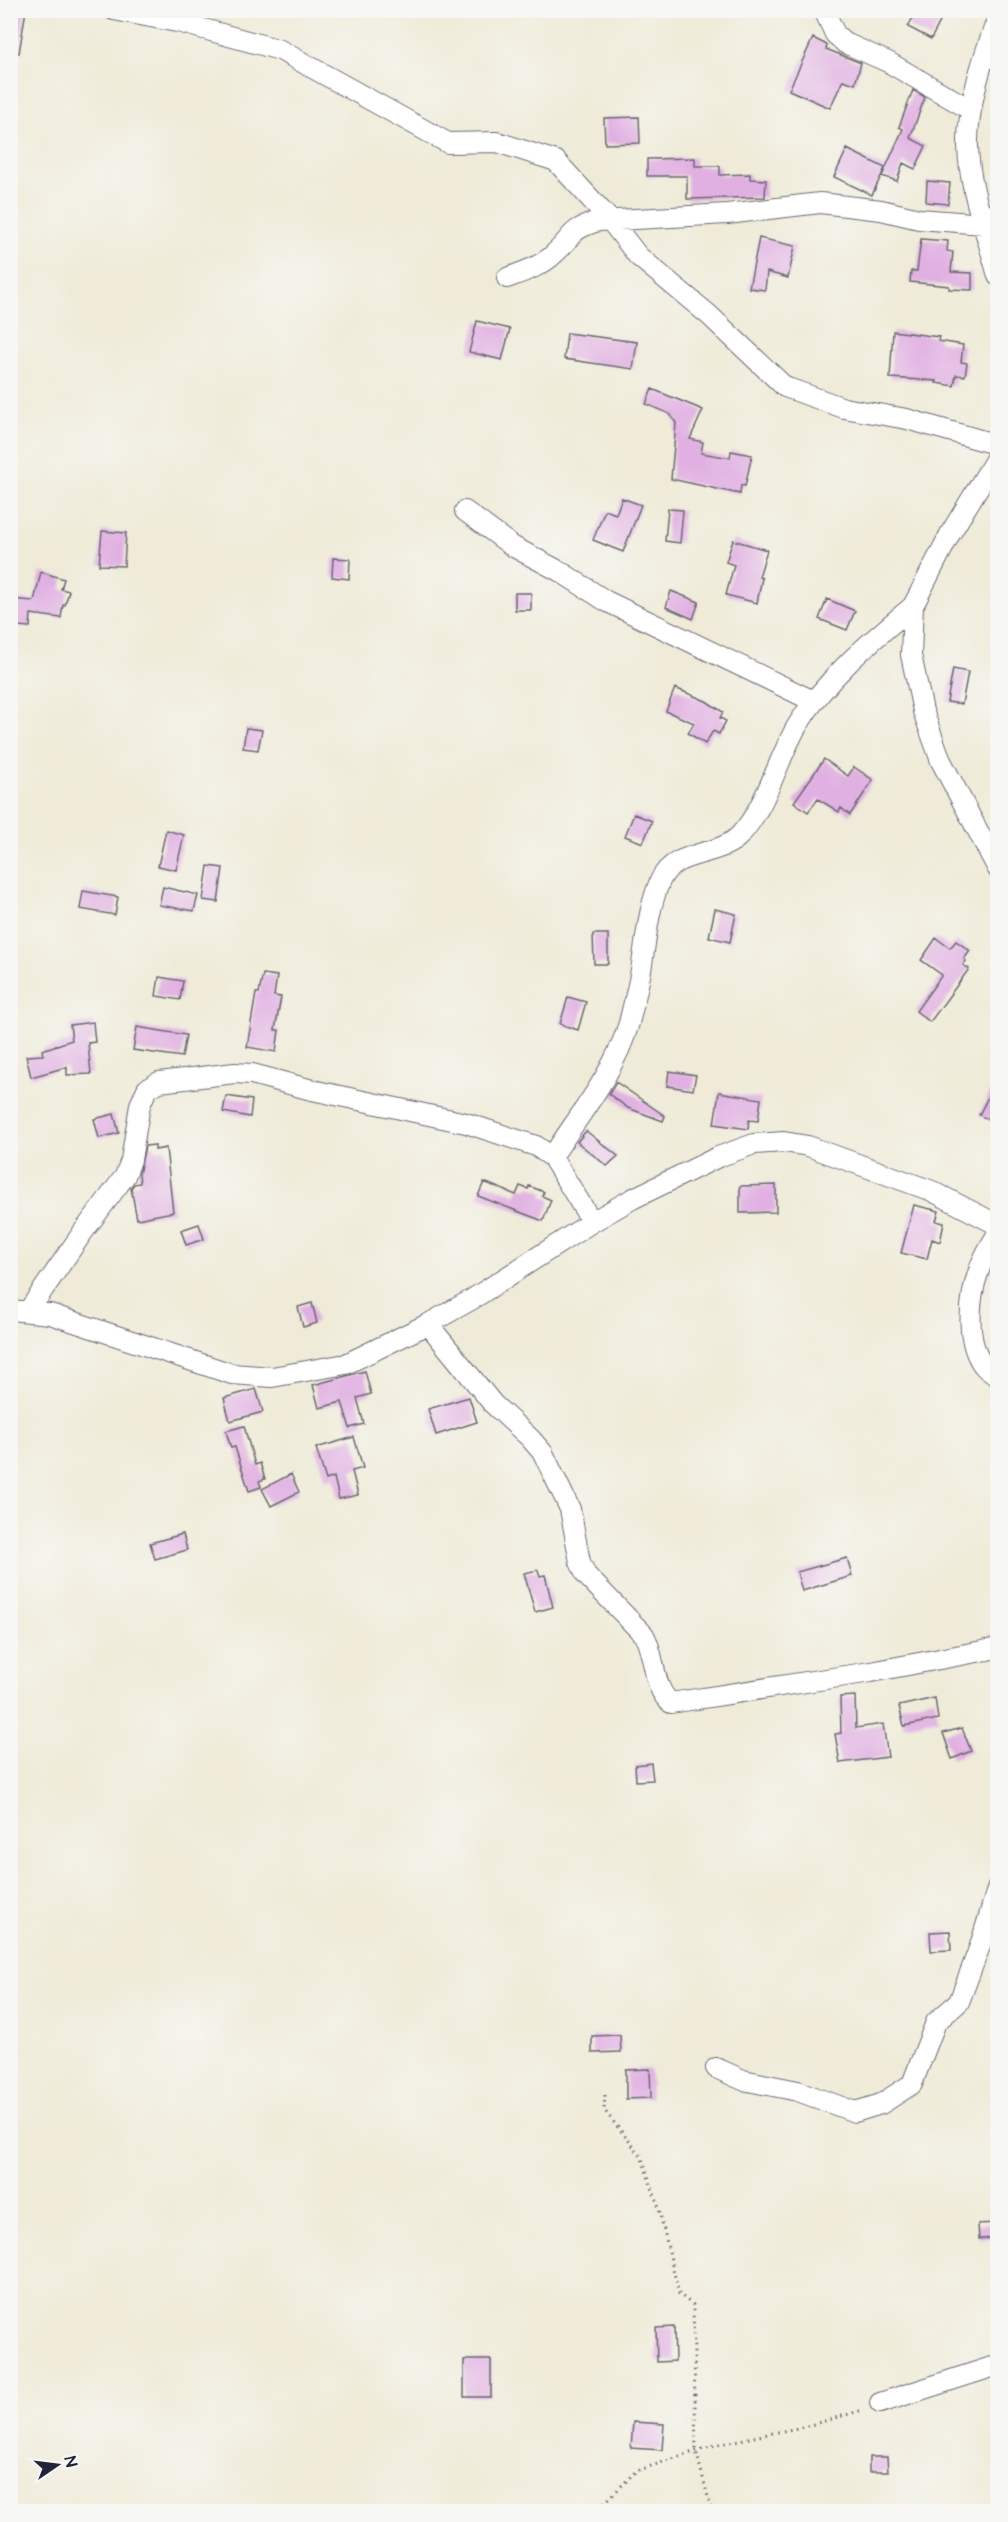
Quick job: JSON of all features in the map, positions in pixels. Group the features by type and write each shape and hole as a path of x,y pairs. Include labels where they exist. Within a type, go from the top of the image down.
{"street":[{"path":"114,10 182,23 280,50 448,143 497,142 556,160 610,220 638,256 709,315 785,387 844,408 907,419 998,445"},
{"path":"824,10 835,34 845,44 888,62 971,110"},
{"path":"998,17 971,110 968,146 991,217 998,276"},
{"path":"507,278 534,268 554,255 570,234 583,226 610,220 727,214 820,204 881,210 919,219 991,217"},
{"path":"552,1157 611,1066 628,1026 641,974 650,915 660,881 671,867 686,857 727,844 738,838 750,824 796,728 813,701 859,651 913,606 950,534 998,455"},
{"path":"465,511 512,546 561,572 606,601 813,701"},
{"path":"913,606 911,656 923,711 941,761 998,869"},
{"path":"20,1310 83,1232 124,1176 131,1160 140,1105 147,1089 159,1082 236,1073 252,1074 312,1090 466,1123 536,1146 552,1157 592,1222"},
{"path":"20,1310 50,1314 232,1374 272,1377 346,1364 428,1324 632,1199 718,1157 754,1144 784,1142 808,1146 932,1191 998,1225"},
{"path":"998,1233 979,1270 971,1299 971,1329 975,1352 984,1366 998,1377"},
{"path":"428,1324 493,1404 543,1453 570,1509 580,1562 585,1575 644,1635 650,1644 660,1690 671,1703 860,1674 998,1648"},
{"path":"716,2068 743,2080 798,2091 855,2112 881,2104 912,2084 936,2022 959,2002 980,1946 998,1886"},
{"path":"880,2403 998,2365"}],"path":[{"path":"605,2096 604,2110 641,2156 658,2205 679,2294 693,2305 696,2451 712,2511"},
{"path":"596,2511 636,2471 715,2445 807,2426 872,2408 880,2403"}],"building":[{"path":"10,10 26,10 19,53 10,53"},
{"path":"917,10 946,10 931,39 908,27"},
{"path":"813,38 827,45 826,49 861,63 855,84 843,80 830,108 789,90"},
{"path":"913,90 925,97 910,138 926,146 915,169 903,163 897,181 882,176 903,129 899,127"},
{"path":"639,117 640,143 605,144 604,118"},
{"path":"847,149 885,168 872,195 834,177"},
{"path":"695,158 695,166 720,166 720,175 750,174 750,179 766,180 765,197 687,199 687,176 647,176 647,159"},
{"path":"927,181 950,183 948,204 926,202"},
{"path":"759,238 795,246 788,278 767,272 765,290 749,288"},
{"path":"921,239 948,241 947,251 953,252 951,272 972,273 972,290 949,289 949,286 910,282 911,271 917,271"},
{"path":"477,321 510,329 502,360 469,352"},
{"path":"893,331 939,337 938,341 963,345 961,362 967,363 965,376 956,375 954,386 936,383 937,381 890,378"},
{"path":"567,333 637,342 633,369 564,359"},
{"path":"652,389 703,410 690,439 703,442 701,453 730,458 731,451 752,455 745,486 741,485 740,494 671,479 676,423 670,414 646,404"},
{"path":"622,498 641,505 623,552 593,540 605,510 616,514"},
{"path":"668,509 683,510 680,543 665,541"},
{"path":"102,531 126,533 124,566 99,565"},
{"path":"733,540 767,550 759,577 762,578 757,603 726,595 734,565 726,562"},
{"path":"333,558 350,559 349,579 332,577"},
{"path":"41,572 64,579 61,589 69,591 61,618 31,614 30,627 16,626 17,612 10,611 10,599 34,601"},
{"path":"671,591 699,602 693,619 666,607"},
{"path":"515,593 531,593 531,610 515,610"},
{"path":"827,599 855,611 847,630 819,619"},
{"path":"953,669 968,672 962,704 947,702"},
{"path":"675,688 706,701 723,712 720,718 726,721 719,734 713,731 705,744 688,733 694,723 666,711"},
{"path":"246,728 262,730 258,750 243,748"},
{"path":"824,759 848,776 854,767 873,780 850,815 841,808 839,812 818,799 808,812 794,802"},
{"path":"634,814 652,821 643,843 625,836"},
{"path":"166,830 184,835 176,870 158,866"},
{"path":"208,866 223,868 218,902 203,900"},
{"path":"163,887 198,895 194,911 159,905"},
{"path":"83,891 118,897 115,915 80,909"},
{"path":"715,909 736,914 730,942 709,937"},
{"path":"593,934 608,934 608,964 594,964"},
{"path":"936,938 950,948 956,941 970,951 963,965 969,969 930,1022 916,1011 942,975 921,960"},
{"path":"263,974 277,976 274,996 281,997 275,1030 279,1030 276,1052 247,1047 256,993 259,993"},
{"path":"159,977 183,981 180,1000 156,996"},
{"path":"568,997 586,1002 578,1030 560,1024"},
{"path":"93,1022 95,1042 88,1043 91,1074 67,1075 67,1067 31,1077 26,1056 43,1055 42,1050 72,1040 70,1025"},
{"path":"137,1027 186,1035 182,1057 133,1050"},
{"path":"669,1071 696,1075 693,1090 667,1086"},
{"path":"998,1077 998,1124 979,1115"},
{"path":"616,1082 665,1116 663,1121 628,1108 609,1094"},
{"path":"719,1092 761,1099 758,1121 749,1120 748,1129 714,1124"},
{"path":"226,1096 252,1100 250,1117 223,1112"},
{"path":"114,1114 119,1133 99,1138 94,1119"},
{"path":"586,1131 618,1156 607,1166 577,1142"},
{"path":"155,1145 155,1150 166,1148 173,1212 137,1219 131,1188 134,1184 140,1183 139,1174 145,1146"},
{"path":"484,1182 516,1195 520,1186 528,1189 529,1186 544,1192 542,1196 551,1200 543,1221 478,1196"},
{"path":"776,1185 776,1212 740,1213 740,1186"},
{"path":"914,1205 939,1211 936,1221 944,1223 940,1242 932,1239 927,1259 901,1253"},
{"path":"199,1224 204,1239 186,1245 181,1230"},
{"path":"312,1303 317,1323 303,1327 298,1307"},
{"path":"365,1371 371,1394 357,1398 364,1424 350,1428 342,1402 319,1408 313,1385"},
{"path":"256,1389 263,1412 230,1421 224,1398"},
{"path":"469,1397 477,1422 436,1435 428,1409"},
{"path":"244,1426 255,1465 260,1463 265,1479 259,1481 261,1487 249,1491 235,1447 231,1448 226,1431"},
{"path":"354,1437 363,1468 352,1471 358,1495 339,1499 334,1477 326,1480 316,1448"},
{"path":"291,1474 299,1492 271,1506 262,1489"},
{"path":"183,1534 187,1550 155,1559 150,1543"},
{"path":"847,1558 852,1576 802,1591 797,1572"},
{"path":"538,1570 540,1576 545,1575 553,1607 535,1612 524,1573"},
{"path":"855,1696 856,1728 883,1724 888,1757 840,1763 835,1734 841,1733 840,1697"},
{"path":"935,1698 938,1719 904,1726 899,1706"},
{"path":"962,1728 971,1751 952,1759 943,1733"},
{"path":"651,1763 653,1780 636,1781 635,1765"},
{"path":"950,1931 951,1950 931,1951 930,1932"},
{"path":"620,2035 621,2052 592,2053 592,2036"},
{"path":"650,2069 651,2098 626,2099 626,2070"},
{"path":"995,2223 996,2238 979,2239 978,2224"},
{"path":"674,2327 675,2361 657,2362 656,2328"},
{"path":"464,2360 491,2360 491,2397 464,2397"},
{"path":"633,2422 664,2424 662,2450 631,2448"},
{"path":"869,2457 887,2457 888,2472 869,2472"}]}
